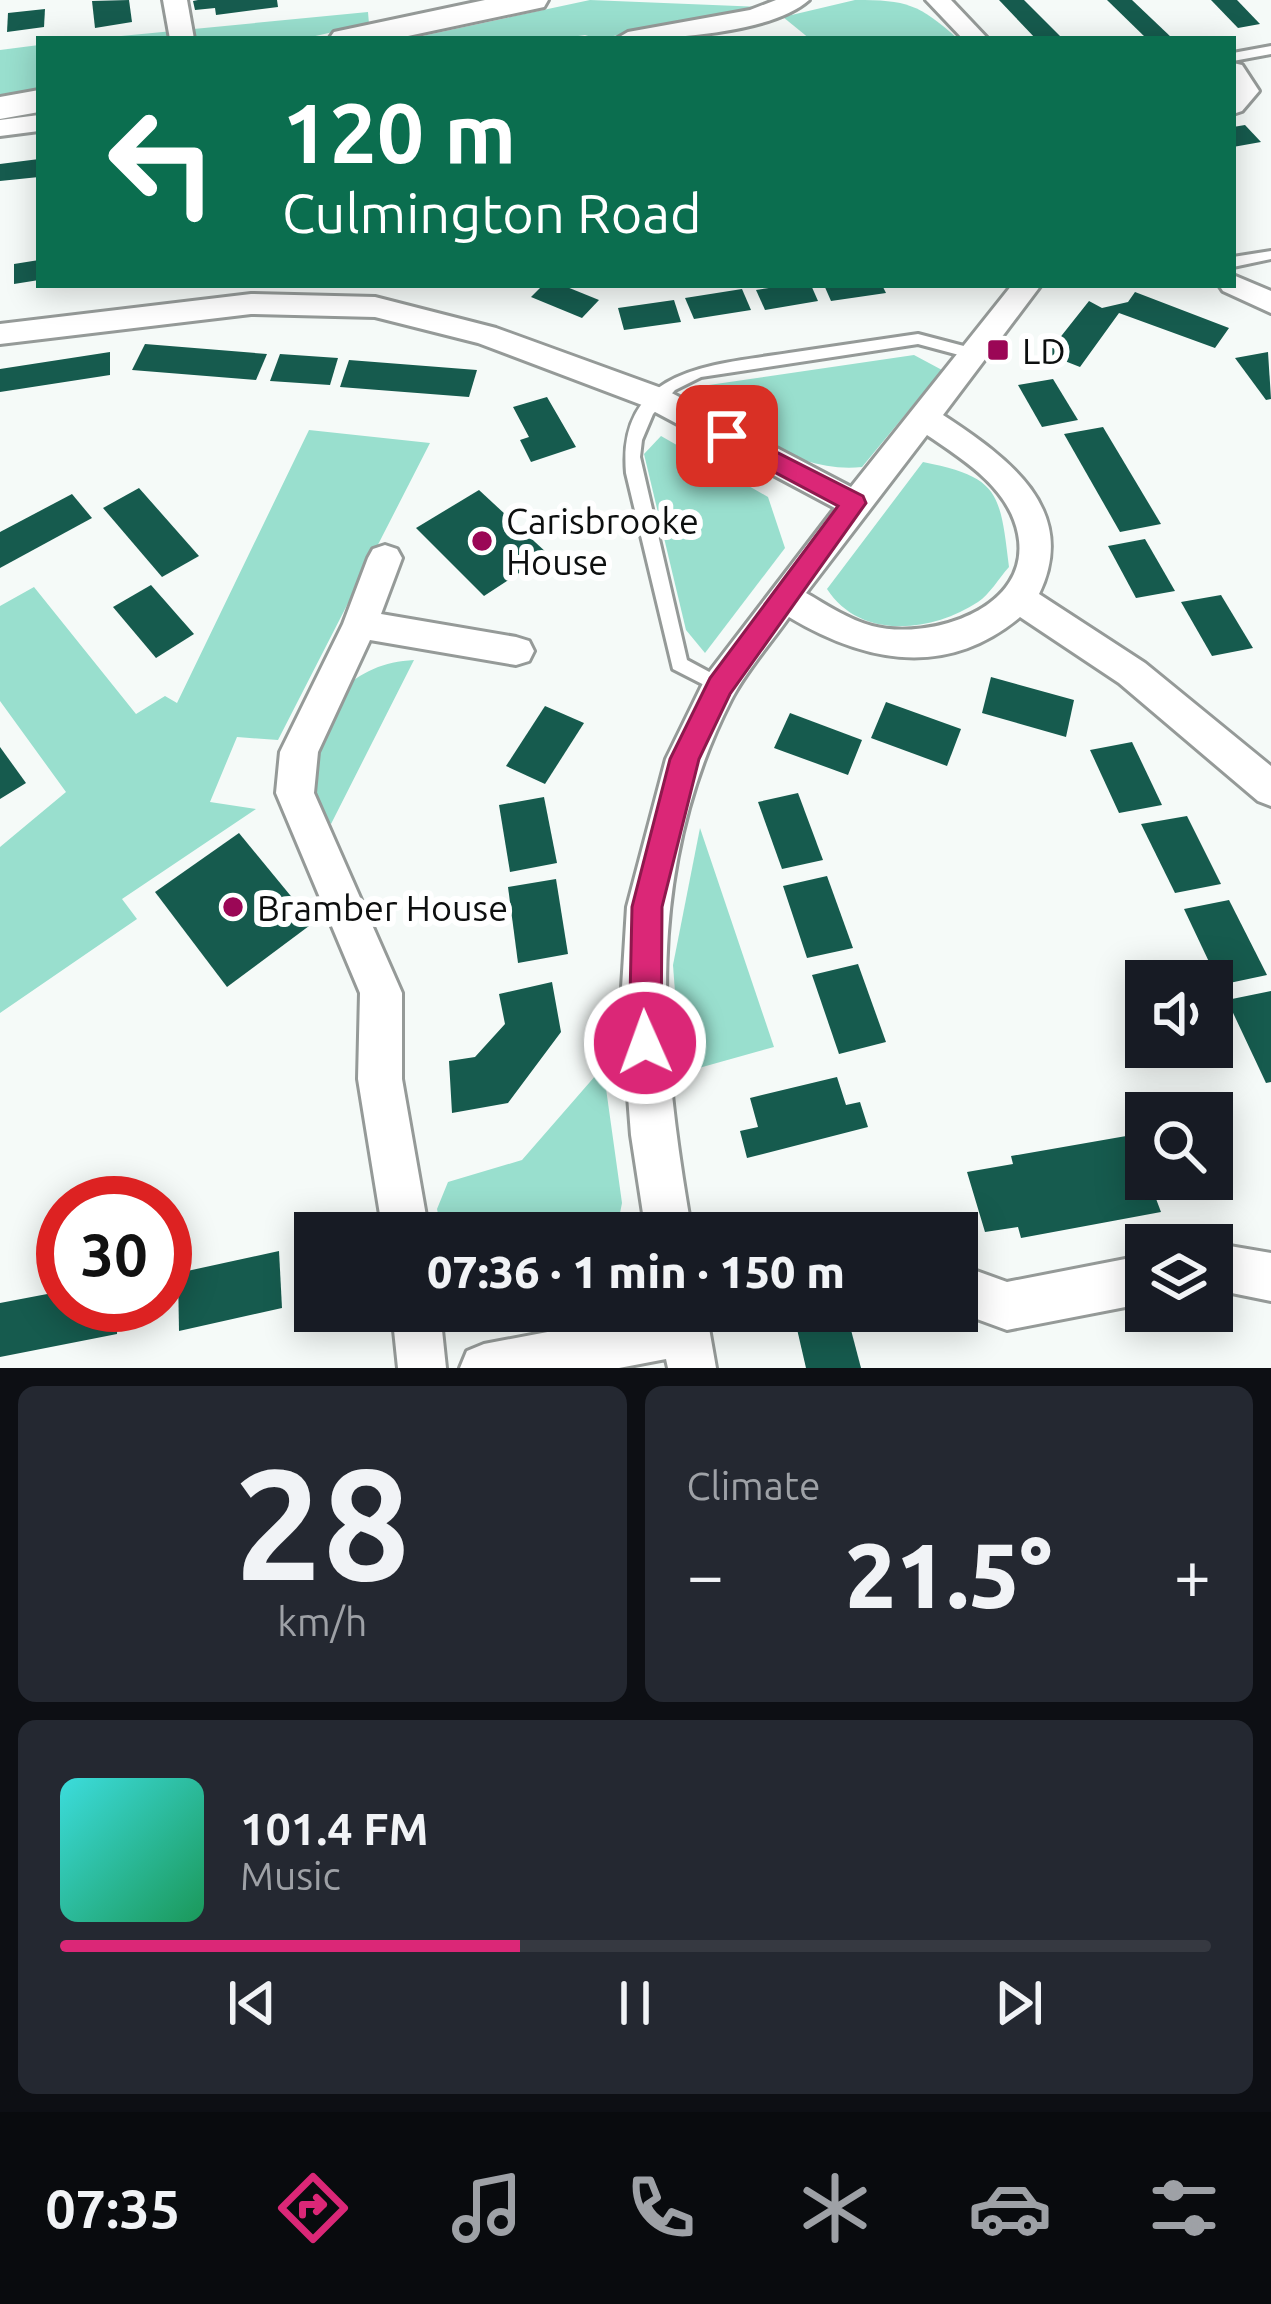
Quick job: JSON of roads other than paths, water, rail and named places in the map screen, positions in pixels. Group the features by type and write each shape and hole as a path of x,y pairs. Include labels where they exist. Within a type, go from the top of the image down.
{"street":[{"path":"176,0 182,36"},
{"path":"360,36 532,0"},
{"path":"645,36 755,16 797,0"},
{"path":"938,0 973,36"},
{"path":"1236,75 1247,92 1236,103"},
{"path":"0,108 36,102"},
{"path":"0,128 36,123"},
{"path":"1236,286 1271,303"},
{"path":"666,1212 653,1135 642,1004 647,907 685,759 720,686 784,597 1025,288"},
{"path":"0,334 251,304 375,307 486,335 653,397 854,503"},
{"path":"784,597 846,631 902,644 922,644 986,626 1018,598 1035,575 1038,548 1025,506 1006,478 924,418"},
{"path":"385,558 360,624 298,752 295,793 381,993 380,1078 402,1212"},
{"path":"1018,598 1132,673 1271,789"},
{"path":"360,624 517,651"},
{"path":"1233,1270 1271,1276"},
{"path":"978,1296 1007,1306 1125,1283"},
{"path":"418,1332 422,1368"},
{"path":"484,1368 686,1337"}],"lane":[{"path":"1236,56 1271,50"},
{"path":"1236,261 1271,255"},
{"path":"720,686 679,664 639,494 631,455 653,397 678,378 699,372 918,339 974,353"}],"place":[{"name":"LD","path":"998,350"},
{"name":"Carisbrooke House","path":"482,541"},
{"name":"Bramber House","path":"233,907"}]}
